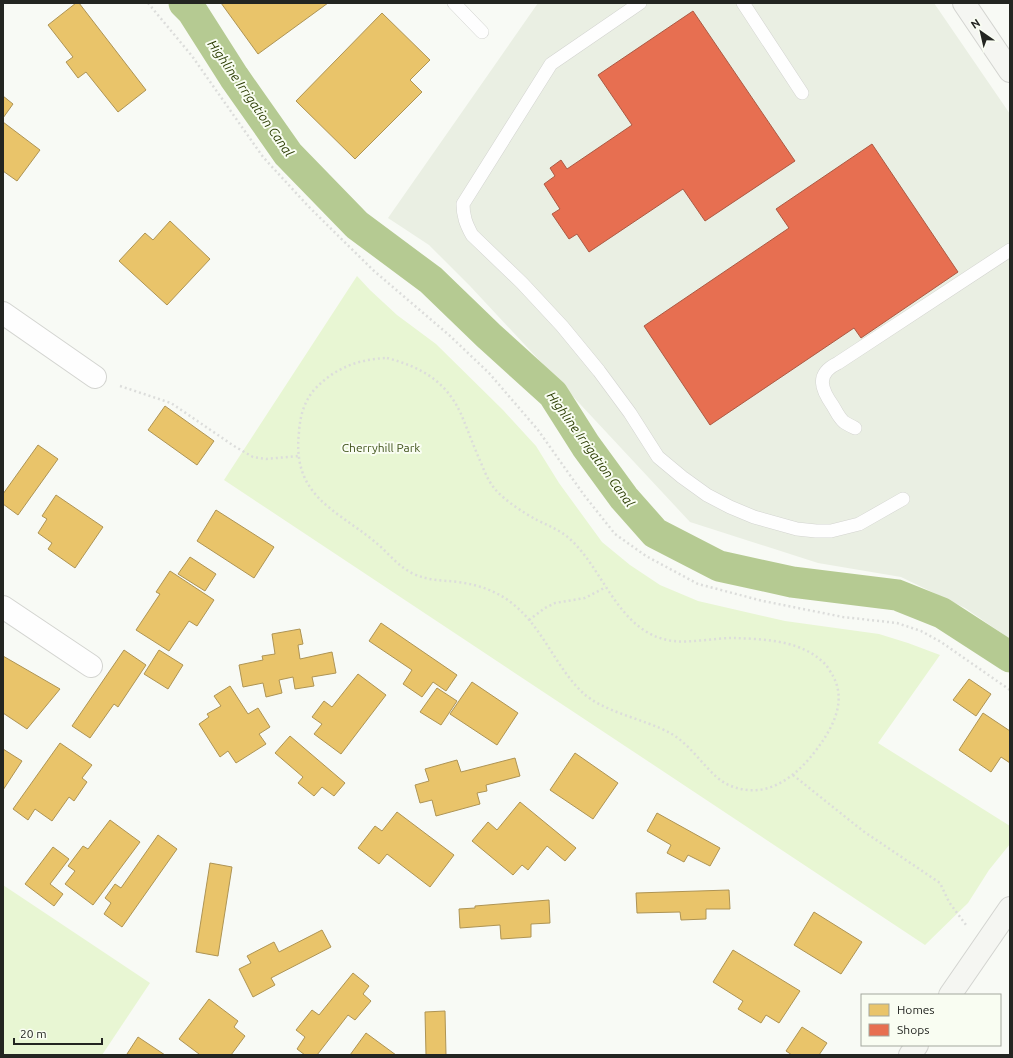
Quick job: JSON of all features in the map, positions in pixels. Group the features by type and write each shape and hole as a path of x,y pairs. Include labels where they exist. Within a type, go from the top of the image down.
{"main road":[{"path":"964,3 1010,71"},
{"path":"951,994 1010,908"},
{"path":"910,1055 916,1046"}],"street":[{"path":"3,313 95,377"},
{"path":"3,607 91,666"}],"lane":[{"path":"454,3 482,32"},
{"path":"640,3 551,64 463,204 463,214 466,225 472,235 522,283 566,331 599,371 630,413 658,457 682,478 707,495 754,517 797,529 816,531 838,530 859,524 903,499"},
{"path":"744,3 802,93"},
{"path":"855,428 843,421 823,389 822,381 825,373 830,367 1010,250"}],"path":[{"path":"148,3 192,56 263,157 308,206 373,270 449,335 489,373 538,430 584,495 615,534 646,556 698,584 764,602 844,617 897,623 921,631 940,642 1010,690"},
{"path":"370,358 387,358 407,363 428,373 447,390 459,410 493,488 504,498 537,520 558,529 571,540 583,554 606,587 622,610 635,624 647,632 662,638 677,642 727,638 757,639 785,643 809,652 826,665 837,684 839,702 834,724 816,750 793,775 773,787 755,790 737,789 722,782 687,746 673,734 598,703 584,694 558,662 529,620 512,604 496,592 477,585 428,580 409,572 393,559 379,544 327,507 314,494 305,479 299,464 298,435 300,419 305,404 314,390 329,376 349,364 370,358"},
{"path":"95,377 171,403 234,446 253,456 266,459 298,456"},
{"path":"529,620 545,608 555,603 585,598 606,587"},
{"path":"793,775 863,831 940,883 949,902 957,914 984,945"}],"shaded area":[{"path":"538,3 934,3 1010,114 1010,639 965,608 901,577 818,563 690,522 470,286 429,245 388,218"}],"green space":[{"name":"Cherryhill Park","path":"357,276 397,315 436,344 503,410 536,446 559,483 602,542 630,565 660,585 698,601 785,621 879,634 940,655 878,743 1010,826 1010,844 989,870 968,903 925,945 224,480"},
{"path":"3,885 150,983 102,1055 3,1055"}],"building: Homes":[{"path":"76,3 79,3 146,90 118,112 86,72 78,78 66,62 73,57 48,25"},
{"path":"221,3 328,3 258,54"},
{"path":"382,13 430,60 410,80 422,92 355,159 296,101"},
{"path":"3,96 13,104 3,118"},
{"path":"3,122 40,150 17,181 3,171"},
{"path":"170,221 210,259 167,305 119,261 145,233 153,240"},
{"path":"165,406 214,441 197,465 148,430"},
{"path":"38,445 58,459 18,515 3,504 3,494"},
{"path":"56,495 103,527 75,568 48,549 52,543 38,533 47,519 42,516"},
{"path":"216,510 274,547 254,578 197,541"},
{"path":"190,557 216,574 205,591 178,574"},
{"path":"170,571 214,600 197,626 189,621 169,651 136,630 160,594 156,592"},
{"path":"381,623 457,675 446,691 433,682 422,697 403,684 412,670 369,641"},
{"path":"300,629 303,644 298,645 300,659 332,652 336,673 312,677 314,686 295,689 293,677 279,680 282,693 266,697 263,683 243,687 239,665 263,660 262,656 275,654 272,634"},
{"path":"124,650 146,665 118,707 114,704 90,738 72,726"},
{"path":"159,650 183,665 168,689 144,674"},
{"path":"3,656 60,689 27,729 3,713"},
{"path":"358,674 386,695 341,754 314,734 322,724 312,717 324,701 332,707"},
{"path":"969,679 991,694 976,716 953,700"},
{"path":"472,682 518,713 497,745 450,714"},
{"path":"230,686 248,714 258,708 270,727 259,734 266,744 236,763 228,751 220,757 199,724 209,717 207,714 221,706 214,696"},
{"path":"437,688 457,701 441,725 420,712"},
{"path":"983,713 1010,731 1010,763 1001,757 991,772 959,750"},
{"path":"290,736 345,783 334,796 322,787 314,796 298,783 303,777 275,753"},
{"path":"60,743 92,765 82,778 87,782 74,801 69,797 52,821 35,809 28,820 13,809"},
{"path":"3,749 22,761 3,790"},
{"path":"575,753 618,783 593,819 550,790"},
{"path":"515,758 520,776 486,785 487,791 477,793 480,804 436,816 432,800 420,803 415,785 429,781 425,769 457,760 461,772"},
{"path":"520,802 576,848 565,861 547,846 528,870 522,865 513,875 472,841 488,822 497,830"},
{"path":"397,812 454,855 430,887 387,854 379,864 358,848 375,826 382,831"},
{"path":"657,813 720,848 710,866 688,855 684,862 667,853 671,845 647,831"},
{"path":"110,820 140,842 93,905 65,884 75,871 68,866 83,846 88,849"},
{"path":"158,835 177,849 122,927 104,914 111,903 105,898 115,884 121,888"},
{"path":"53,847 69,859 50,884 63,894 54,906 25,884"},
{"path":"210,863 232,867 218,956 196,952"},
{"path":"729,890 730,909 706,909 706,919 681,920 680,912 637,913 636,893"},
{"path":"549,900 550,923 531,924 531,937 501,939 500,925 460,928 459,909 475,908 475,906"},
{"path":"814,912 862,942 841,974 794,945"},
{"path":"322,930 331,947 271,978 275,985 253,997 239,969 251,963 247,956 274,942 279,952"},
{"path":"733,950 800,991 779,1023 766,1015 761,1023 738,1009 743,1001 713,982"},
{"path":"353,973 369,986 363,994 371,1001 355,1020 348,1015 317,1055 305,1055 297,1049 305,1037 296,1030 312,1010 319,1015"},
{"path":"209,999 238,1021 234,1027 245,1036 231,1055 198,1055 199,1054 179,1039"},
{"path":"445,1011 446,1055 426,1055 425,1012"},
{"path":"802,1027 827,1043 819,1055 792,1055 786,1051"},
{"path":"366,1033 396,1055 350,1055"},
{"path":"138,1037 165,1055 128,1055 127,1054"}],"building: Shops":[{"path":"693,11 795,161 705,221 683,189 589,252 577,234 569,239 552,214 560,209 544,184 555,176 550,168 561,160 567,169 632,125 598,75"},
{"path":"872,144 958,272 861,338 854,328 710,425 644,326 789,228 776,209"}],"waterway":[{"name":"Highline Irrigation Canal","path":"184,3 192,11 234,77 288,154 357,225 431,280 489,336 553,394 586,446 624,498 655,533 719,566 792,582 897,595 942,613 1010,657"}]}
